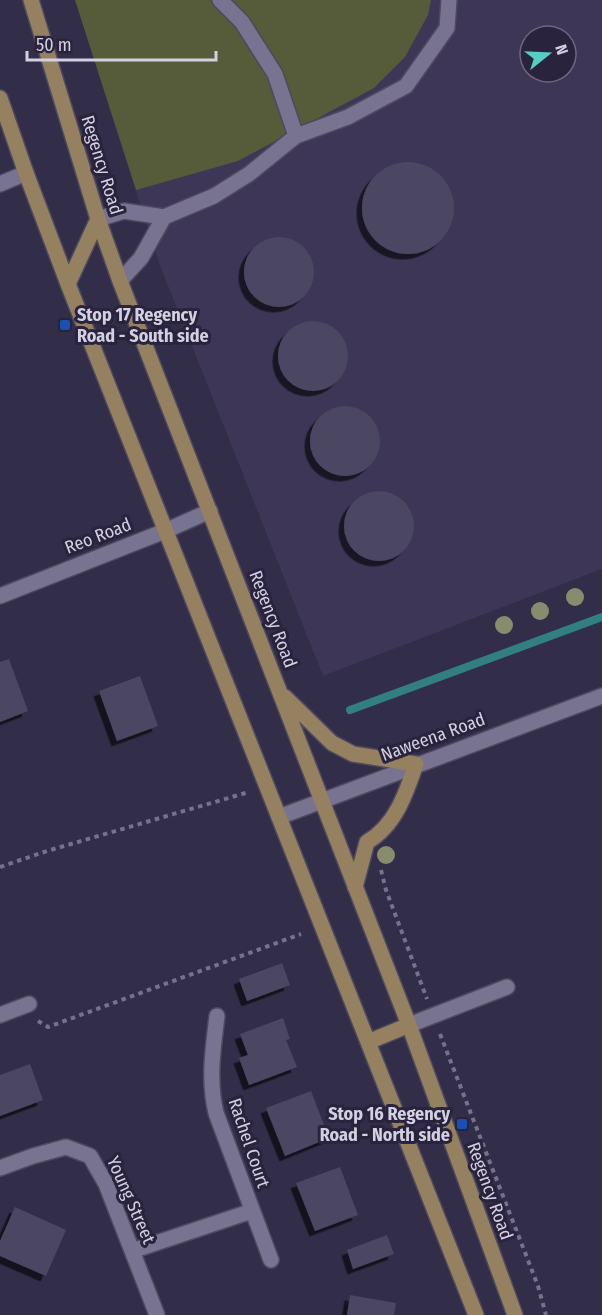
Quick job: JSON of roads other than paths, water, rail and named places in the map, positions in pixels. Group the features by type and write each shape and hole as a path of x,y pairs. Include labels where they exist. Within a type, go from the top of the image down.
{"main road":[{"name":"Regency Road","path":"31,0 98,219 120,281 409,1025 515,1315"},
{"path":"0,98 68,284 476,1315"},
{"path":"68,284 98,219"},
{"path":"281,693 332,743 353,754 417,765 401,806 376,837 367,842 355,887"},
{"path":"368,1042 409,1025"}],"street":[{"path":"220,0 242,22 275,74 296,135"},
{"path":"98,219 124,211 164,217 214,196 249,174 296,135 348,117 406,86 447,28 449,0"},
{"path":"0,184 26,173"},
{"path":"120,281 141,258 164,217"},
{"name":"Reo Road","path":"0,596 210,511"},
{"name":"Naweena Road","path":"279,817 321,799 602,696"},
{"path":"409,1025 507,987"},
{"path":"0,1015 23,1006"},
{"name":"Rachel Court","path":"217,1016 211,1068 211,1093 216,1113 272,1260"},
{"name":"Young Street","path":"0,1168 66,1147 90,1156 106,1184 157,1315"},
{"name":"Rachel Court","path":"132,1251 252,1211"}],"waterway":[{"path":"350,710 602,617"}],"place":[{"name":"Stop 17 Regency Road - South side","path":"65,325"},
{"name":"Stop 16 Regency Road - North side","path":"462,1124"}]}
